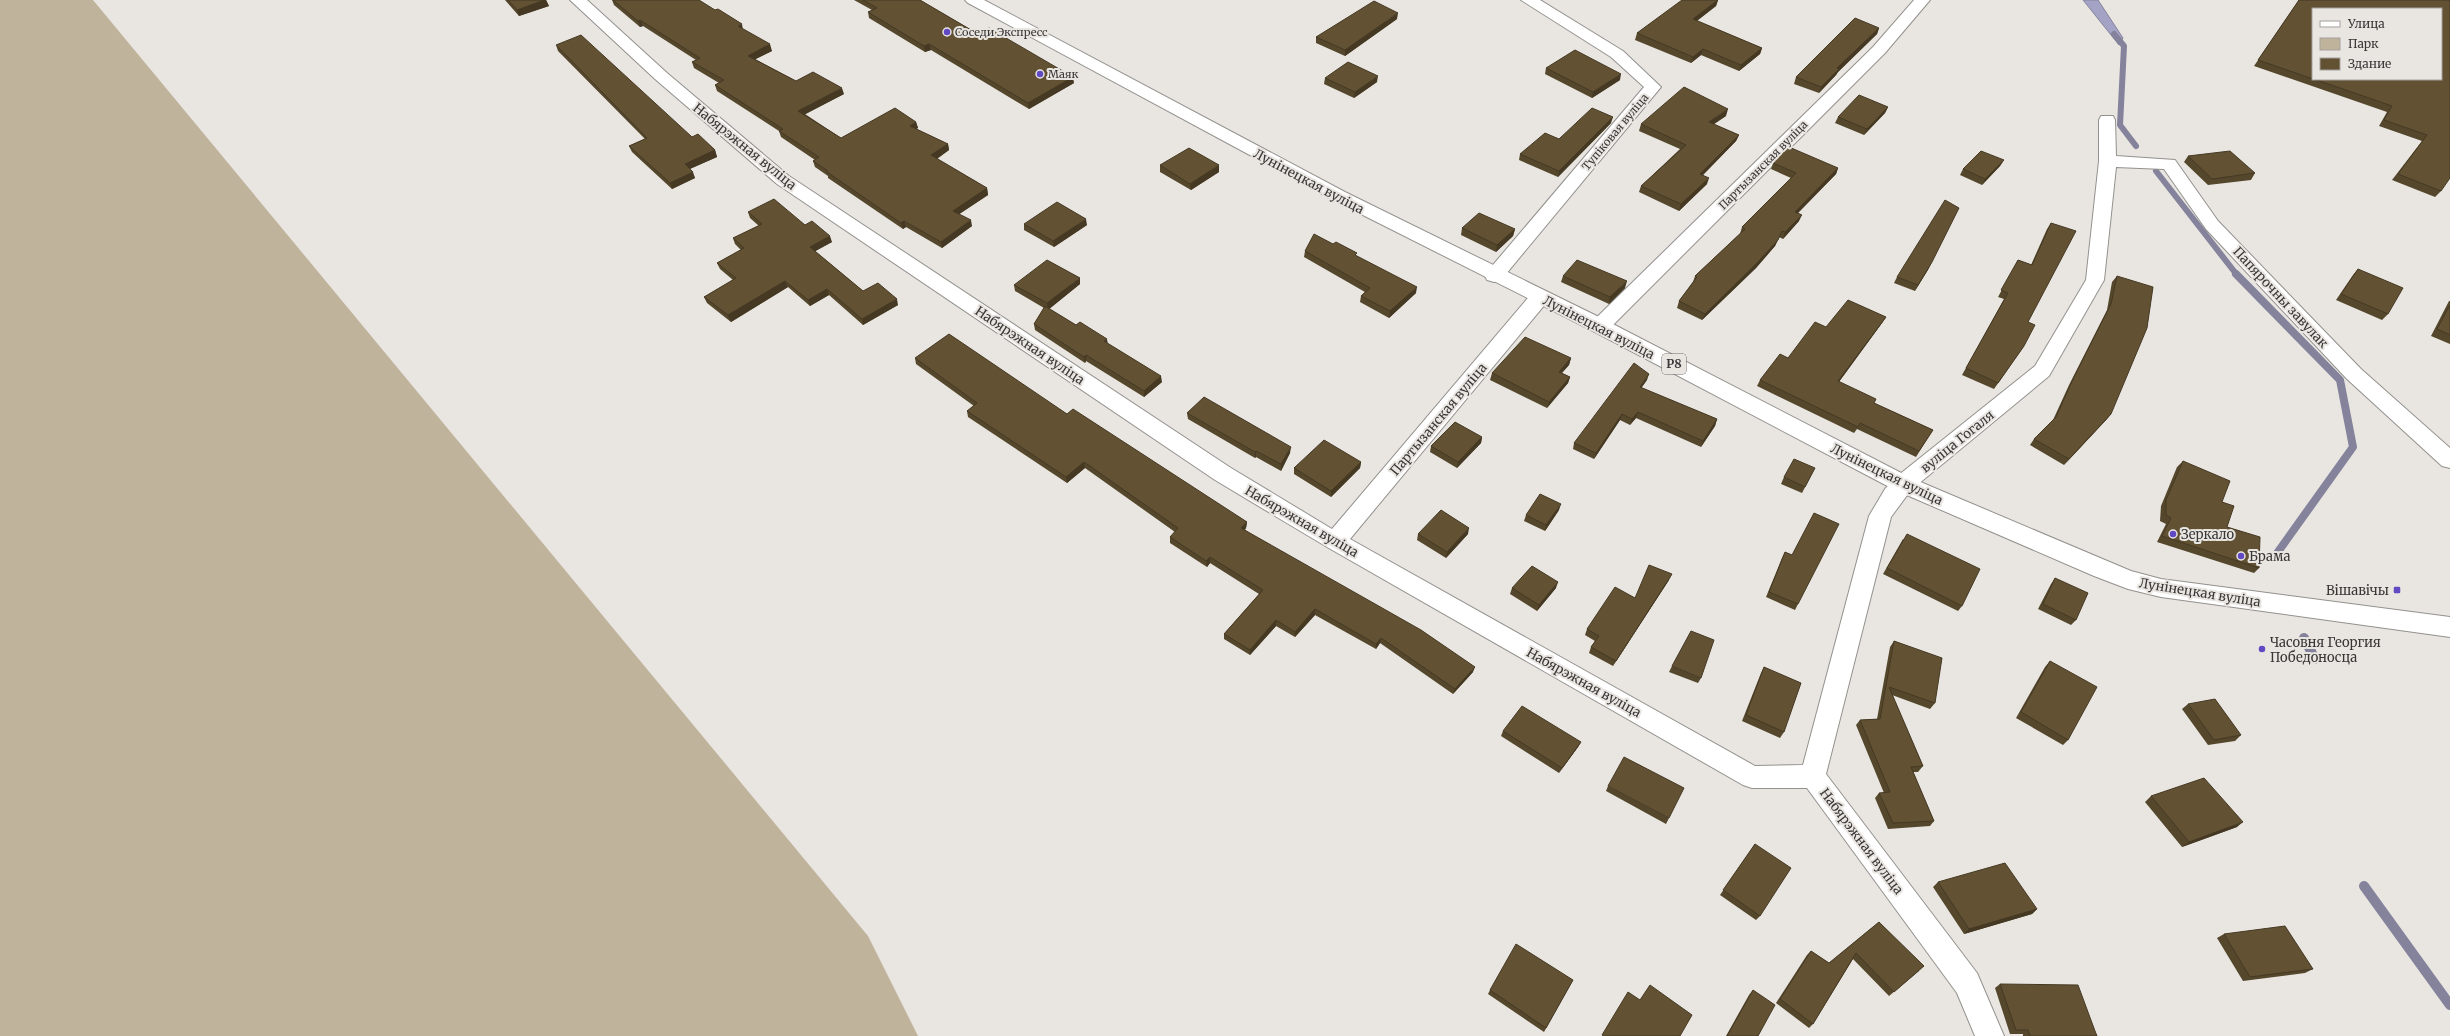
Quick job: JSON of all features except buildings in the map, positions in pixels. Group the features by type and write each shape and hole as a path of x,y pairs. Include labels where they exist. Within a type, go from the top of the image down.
{"street":[{"name":"Набярэжная вуліца","path":"578,0 661,76 783,180 1223,474 1335,541 1752,777 1813,776 1967,983 1990,1036"},
{"name":"Лунінецкая вуліца","path":"973,0 1203,125 1494,276 1600,326 1903,484 2039,544 2128,580 2161,588 2450,627"},
{"name":"Тупіковая вуліца","path":"1494,276 1653,87 1617,54 1529,0"},
{"name":"Партызанская вуліца","path":"1600,326 1879,50 1922,0"},
{"name":"вуліца Гогаля","path":"1813,776 1880,516 1893,495 1903,484 2042,371 2095,280 2108,161 2106,120"},
{"name":"Папярочны завулак","path":"2108,161 2169,164 2212,225 2354,374 2450,460"},
{"name":"Партызанская вуліца","path":"1335,541 1540,297"}],"green space":[{"path":"0,0 93,0 868,936 918,1036 0,1036"}],"water":[{"path":"2083,0 2098,0 2123,38 2119,45"}],"waterway":[{"path":"2114,34 2124,46 2120,125 2136,146"},
{"path":"2156,171 2237,275"},
{"path":"2236,274 2340,380 2353,447 2275,556"},
{"path":"2304,638 2315,659"},
{"path":"2364,886 2450,1005"}],"place":[{"name":"Соседи Экспресс","path":"947,32"},
{"name":"Маяк","path":"1040,74"},
{"name":"Зеркало","path":"2173,534"},
{"name":"Брама","path":"2241,556"},
{"name":"Вішавічы","path":"2397,590"},
{"name":"Часовня Георгия Победоносца","path":"2262,649"}]}
